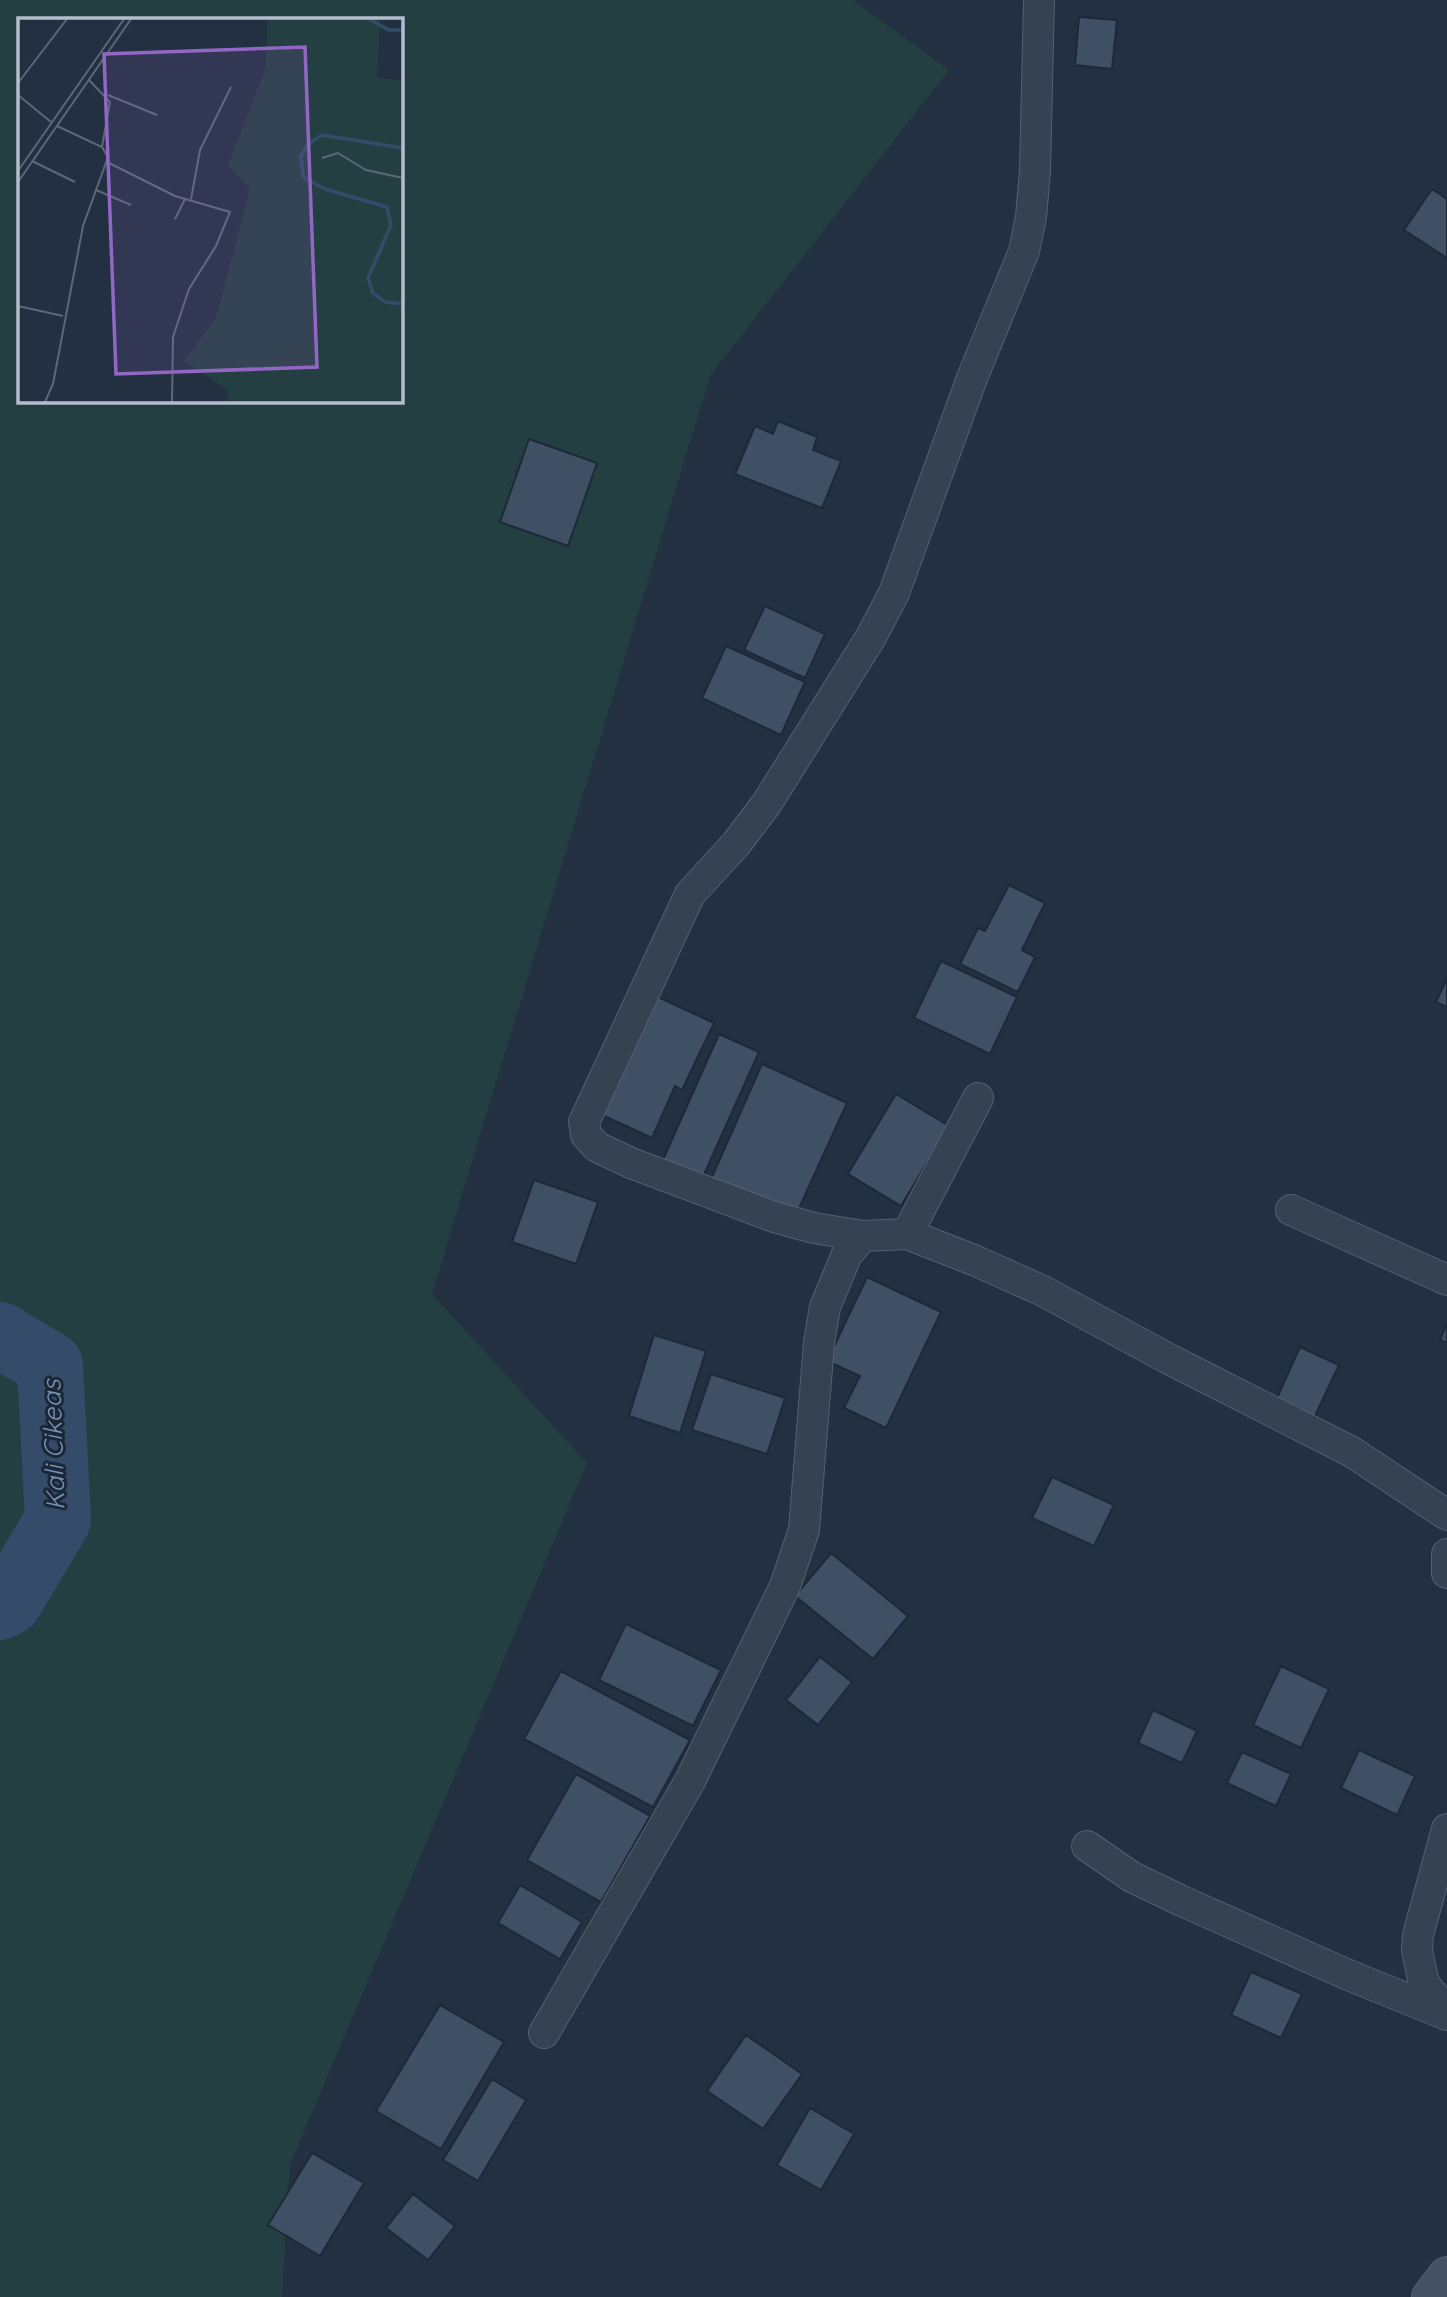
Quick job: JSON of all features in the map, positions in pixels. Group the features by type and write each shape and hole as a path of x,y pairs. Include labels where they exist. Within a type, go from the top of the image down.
{"main road":[{"path":"1432,2297 1447,2276"}],"street":[{"path":"1039,0 1035,171 1031,217 1024,251 972,378 894,593 871,637 767,803 736,844 690,894 584,1122 586,1135 597,1147 631,1163 774,1217 814,1228 863,1236 907,1234 976,1261 1043,1291 1352,1452 1447,1515"},
{"path":"907,1234 978,1098"},
{"path":"1291,1210 1447,1280"},
{"path":"544,2033 690,1781 785,1586 804,1530 824,1307 847,1254 863,1236"},
{"path":"1447,1554 1447,1573"},
{"path":"1447,1829 1418,1935 1417,1950 1424,1984 1447,2013"},
{"path":"1087,1846 1132,1877 1182,1901 1346,1974 1447,2013"}],"green space":[{"path":"0,0 853,0 949,70 710,376 432,1294 587,1463 290,2165 282,2297 0,2297"}],"building":[{"path":"1079,17 1117,20 1112,69 1075,65"},
{"path":"1432,189 1447,199 1447,258 1404,230"},
{"path":"778,421 817,437 813,450 841,461 822,508 735,474 755,426 773,434"},
{"path":"529,439 597,463 568,546 500,522"},
{"path":"765,606 825,634 805,678 744,650"},
{"path":"726,646 805,682 781,735 702,698"},
{"path":"1009,885 1045,903 1022,950 1035,957 1018,992 960,964 978,928 985,931"},
{"path":"941,961 1017,997 990,1054 914,1018"},
{"path":"1447,978 1447,1007 1436,1002"},
{"path":"658,997 714,1023 682,1090 675,1086 652,1138 602,1115"},
{"path":"719,1034 759,1052 702,1179 662,1162"},
{"path":"762,1064 847,1103 795,1217 711,1179"},
{"path":"896,1094 949,1126 901,1206 848,1174"},
{"path":"534,1180 598,1202 576,1264 512,1242"},
{"path":"867,1277 941,1312 886,1428 844,1408 860,1376 827,1361"},
{"path":"1447,1323 1447,1343 1440,1340"},
{"path":"654,1335 706,1351 680,1433 629,1416"},
{"path":"1300,1347 1339,1365 1314,1418 1276,1400"},
{"path":"711,1374 785,1398 767,1454 692,1430"},
{"path":"1052,1477 1114,1505 1094,1546 1032,1518"},
{"path":"831,1553 908,1616 873,1659 795,1596"},
{"path":"626,1624 721,1670 693,1726 599,1680"},
{"path":"820,1657 852,1682 818,1725 786,1700"},
{"path":"1281,1666 1329,1689 1301,1748 1253,1725"},
{"path":"561,1671 690,1740 653,1807 524,1739"},
{"path":"1153,1710 1197,1731 1182,1763 1138,1743"},
{"path":"1359,1750 1415,1776 1397,1815 1341,1788"},
{"path":"1242,1752 1291,1774 1276,1806 1227,1783"},
{"path":"576,1774 650,1816 601,1902 527,1860"},
{"path":"520,1885 582,1922 560,1959 498,1923"},
{"path":"1251,1972 1302,1994 1281,2038 1231,2015"},
{"path":"440,2005 504,2042 441,2149 376,2111"},
{"path":"746,2035 802,2074 763,2129 707,2091"},
{"path":"492,2079 526,2100 478,2181 443,2160"},
{"path":"810,2108 854,2134 821,2190 777,2165"},
{"path":"312,2153 364,2183 320,2256 268,2225"},
{"path":"413,2194 455,2226 428,2260 386,2228"}],"waterway":[{"name":"Kali Cikeas","path":"0,1335 50,1365 58,1520 9,1602 0,1607"}]}
